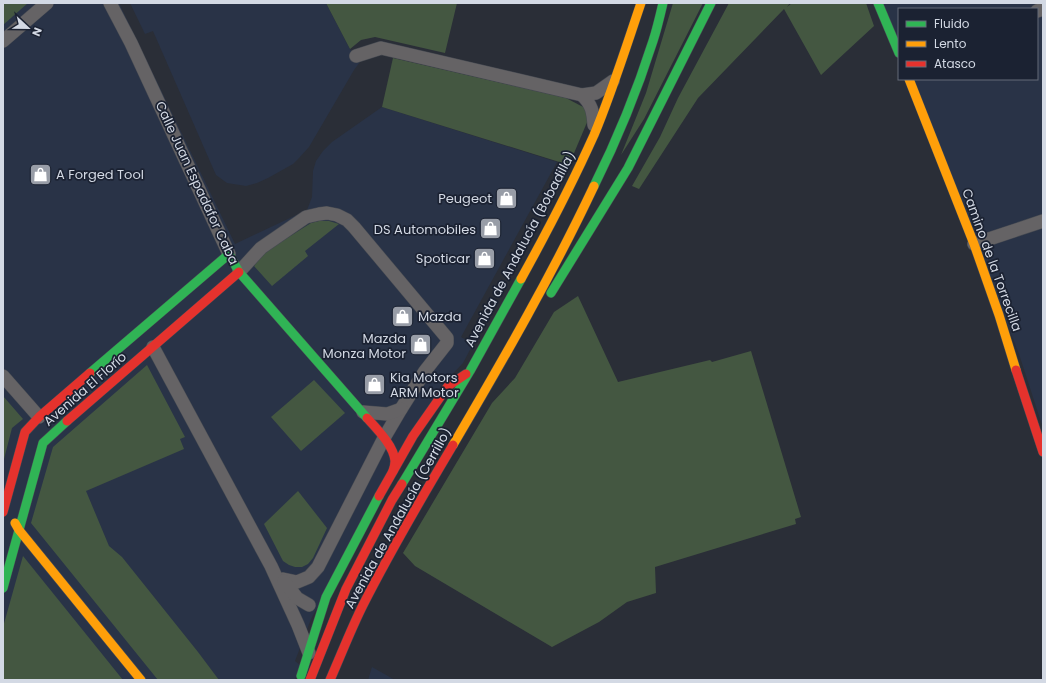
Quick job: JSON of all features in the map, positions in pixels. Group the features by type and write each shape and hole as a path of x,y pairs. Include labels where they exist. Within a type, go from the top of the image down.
{"main road":[{"name":"Avenida de Andalucía (Bobadilla)","path":"470,371 541,243 568,190 594,134 616,78 641,3"},
{"path":"483,393 557,262 609,155 628,110 652,45 663,3"},
{"path":"547,301 628,168 711,3"},
{"path":"878,3 898,49"},
{"name":"Camino de la Torrecilla","path":"909,80 974,244 999,315 1023,394 1043,452"},
{"name":"Calle Juan Espadafor Caba","path":"229,254 239,272 363,412 393,439 392,451 395,462 394,471"},
{"name":"Avenida El Florío","path":"3,588 43,443 46,425 147,339 229,254"},
{"name":"Avenida El Florío","path":"3,508 25,432 46,425 147,339 239,272"},
{"path":"483,393 503,374 539,313"},
{"name":"Avenida de Andalucía (Cerrillo)","path":"300,680 326,597 366,520 413,436 448,386 470,371"},
{"name":"Avenida de Andalucía (Cerrillo)","path":"310,680 346,589 392,500 470,371"},
{"name":"Avenida de Andalucía (Cerrillo)","path":"330,680 363,605 390,553 483,393"},
{"path":"393,439 413,436"},
{"path":"366,520 392,500"},
{"path":"3,508 19,530 141,680"},
{"path":"335,680 338,661"}],"street":[{"path":"3,41 47,3"},
{"name":"Calle Juan Espadafor Caba","path":"110,3 131,43 229,254"},
{"path":"356,56 381,48 582,95 596,93 616,78"},
{"path":"582,95 588,102 593,113 594,134"},
{"path":"239,272 260,248 306,217 327,213 337,215 347,220 354,227 447,338 447,343 425,371 401,409 393,439 318,567 308,577 297,582 283,579"},
{"path":"974,244 1043,221"},
{"path":"147,339 271,566 309,653"},
{"path":"3,376 46,425"},
{"path":"363,412 387,414 401,409"},
{"path":"271,566 297,598 309,605"},
{"path":"298,625 302,614 309,605 326,597"}],"shaded area":[{"path":"19,3 119,3 235,244 307,210 312,197 313,171 316,161 323,151 332,142 382,107 557,162 461,337 473,344 463,363 441,386 311,619 295,661 300,665 295,680 3,680 3,17"},
{"path":"130,3 326,3 350,49 360,62 309,147 293,164 257,183 246,186 227,183 216,175 153,31 145,34"},
{"path":"882,3 1043,3 1043,428 1019,354 913,80 1038,80 1038,8 898,8 898,42"},
{"path":"372,667 395,680 368,680"}],"green space":[{"path":"3,3 28,3 3,25"},
{"path":"326,3 457,3 445,53 375,37 361,40 350,49"},
{"path":"673,3 703,3 644,119 621,155 646,93"},
{"path":"729,3 790,3 787,7 792,3 866,3 874,26 821,75 784,9 698,98 639,189 632,186 660,137 678,98"},
{"path":"393,58 566,98 585,108 588,120 569,165 382,107"},
{"path":"329,221 339,224 305,251 308,256 272,286 254,266 265,252 311,223"},
{"path":"578,296 618,382 710,360 712,362 751,351 801,517 795,519 796,524 655,567 656,593 627,602 599,622 552,647 415,566 403,553 492,403 515,378 554,312"},
{"path":"147,365 185,437 180,439 184,449 86,491 109,546 122,557 219,680 158,680 31,523 53,447"},
{"path":"314,380 345,413 301,451 271,417"},
{"path":"3,396 23,419 12,428 3,463"},
{"path":"298,491 327,528 313,558 308,564 302,567 295,567 283,561 264,524"},
{"path":"23,556 123,680 3,680 3,627"}],"traffic: fast":[{"path":"594,186 619,133 647,60 663,3"},
{"path":"551,293 628,168 711,3"},
{"path":"878,3 898,51"},
{"path":"90,373 229,254 239,272 367,418"},
{"path":"402,484 470,371 521,279"},
{"path":"3,588 43,443 67,421"},
{"path":"301,676 326,597 379,496"}],"traffic: slow":[{"path":"521,279 559,208 601,119 641,3"},
{"path":"909,80 974,244 999,315 1016,370"},
{"path":"453,445 509,349 544,285 594,186"},
{"path":"15,523 19,530 141,680"}],"traffic: jam":[{"path":"67,421 239,272"},
{"path":"1016,370 1043,452"},
{"path":"3,512 25,432 39,417 90,373"},
{"path":"379,496 413,436 448,386 466,374"},
{"path":"367,418 392,450 395,461 393,471"},
{"path":"330,680 363,605 407,524 453,445"},
{"path":"310,680 346,589 392,500 402,484"}],"place":[{"name":"A Forged Tool","path":"40,174"},
{"name":"Peugeot","path":"507,198"},
{"name":"DS Automobiles","path":"491,229"},
{"name":"Spoticar","path":"485,258"},
{"name":"Mazda","path":"403,316"},
{"name":"Mazda Monza Motor","path":"421,345"},
{"name":"Kia Motors ARM Motor","path":"374,384"}]}
